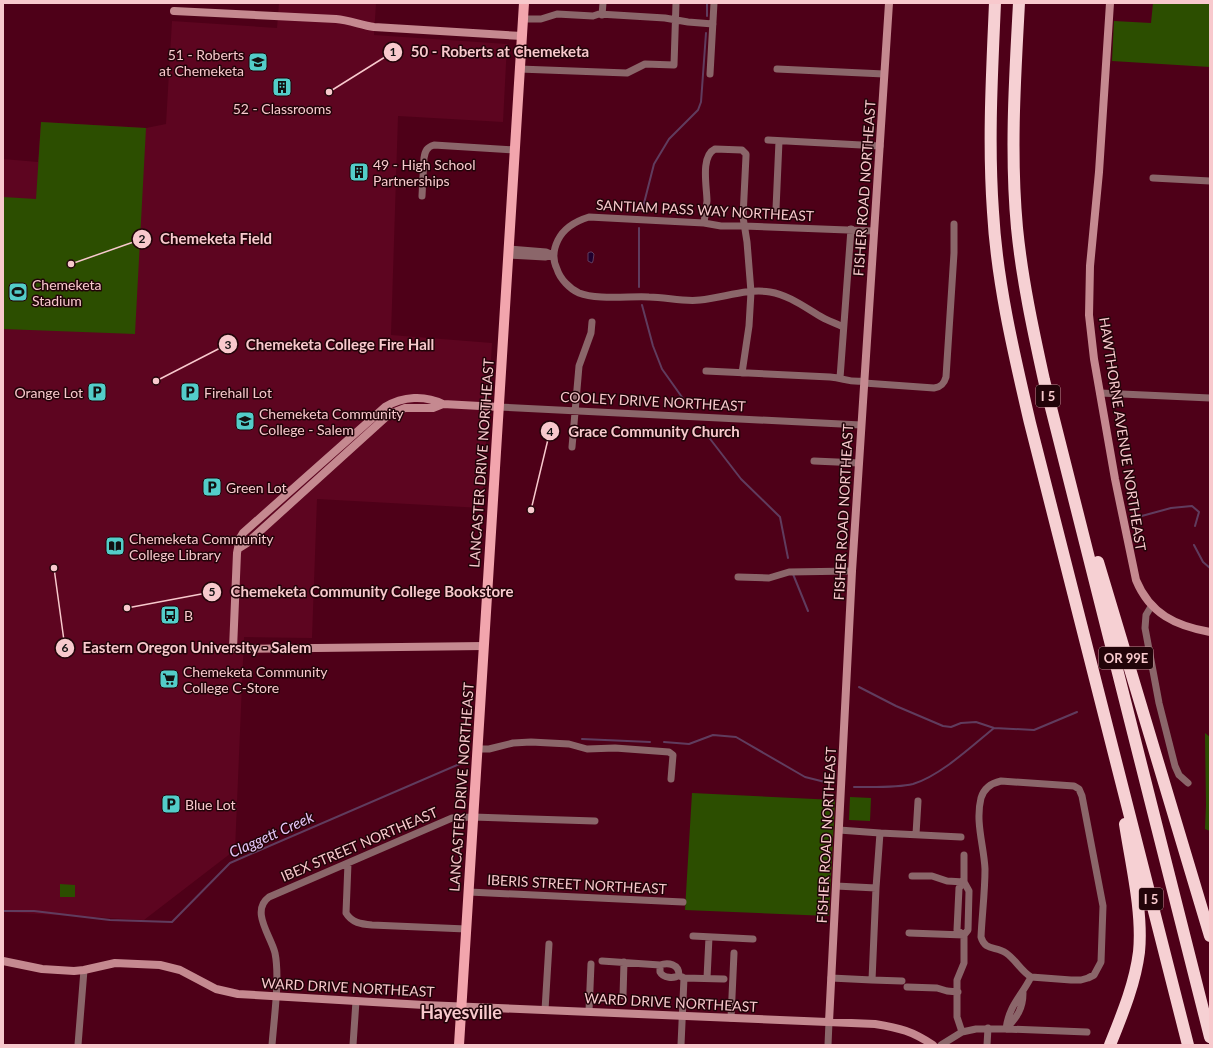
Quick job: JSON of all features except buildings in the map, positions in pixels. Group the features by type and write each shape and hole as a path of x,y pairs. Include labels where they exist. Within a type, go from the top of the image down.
{"highway":[{"name":"I 5","path":"995,3 991,88 990,159 993,213 1002,288 1012,346 1188,1045"},
{"name":"I 5","path":"1019,3 1014,118 1015,184 1016,216 1028,303 1044,380 1210,1037"},
{"name":"OR 99E","path":"1044,380 1065,441 1090,534 1210,936"},
{"path":"1110,1045 1130,992 1136,971 1139,941 1137,905 1114,754"},
{"name":"I 5","path":"1145,779 1168,847 1210,1007"}],"main road":[{"name":"LANCASTER DRIVE NORTHEAST","path":"459,1045 524,3"}],"street":[{"path":"602,15 603,3"},
{"path":"519,69 628,73 645,64 674,65 676,3"},
{"path":"710,74 714,3"},
{"name":"FISHER ROAD NORTHEAST","path":"829,1022 852,571 889,3"},
{"name":"HAWTHORNE AVENUE NORTHEAST","path":"1110,3 1099,172 1089,285 1090,328 1100,393 1131,564 1138,587 1162,615 1174,622 1190,628 1210,632"},
{"path":"174,11 336,19 374,27 522,36"},
{"path":"523,19 541,19 557,14 602,15 633,16 713,24"},
{"path":"777,69 884,74"},
{"path":"768,140 880,146"},
{"path":"776,209 779,141"},
{"path":"422,196 424,158 425,152 430,146 515,150"},
{"path":"704,223 707,202 705,174 710,154 715,149 742,150 746,154 742,213 751,292 749,326 742,373"},
{"path":"1153,178 1210,181"},
{"name":"SANTIAM PASS WAY NORTHEAST","path":"553,255 556,245 563,233 577,222 589,218 704,223 721,226 851,229 874,231"},
{"path":"706,371 840,378 847,382 934,388 938,387 945,382 946,378 954,252 954,224"},
{"path":"840,378 851,229"},
{"path":"508,252 546,252 553,255 556,267 563,280 574,290 588,295 650,297 688,301 768,291 802,304 843,328"},
{"path":"572,447 579,366 591,333 592,322"},
{"path":"1100,393 1210,398"},
{"name":"COOLEY DRIVE NORTHEAST","path":"484,646 233,649 237,553 240,538 243,533 385,407 398,400 412,398 433,399 443,404 861,425"},
{"path":"814,461 859,463"},
{"path":"738,577 769,578 789,572 852,571"},
{"path":"1152,605 1146,616 1145,628 1159,703 1177,772 1188,783"},
{"path":"478,749 489,749 513,743 531,742 569,744 587,749 615,748 669,752 673,755 671,779"},
{"path":"1001,781 1074,786 1079,789 1082,796 1103,906 1101,962 1094,975 1088,978 1071,980 1031,977 1007,954 1001,950 986,946 981,937 985,868 979,828 981,803 983,794 987,788 996,782 1001,781"},
{"path":"916,834 918,801"},
{"name":"IBEX STREET NORTHEAST","path":"276,996 275,953 263,921 261,910 262,905 269,897 452,818 473,817 595,821"},
{"path":"839,830 961,837"},
{"path":"872,980 880,833"},
{"path":"964,854 964,882 959,888 957,930 964,935"},
{"path":"348,863 346,913 348,917 358,924 466,929"},
{"path":"912,876 932,876 948,881 964,882"},
{"path":"836,886 876,888"},
{"name":"IBERIS STREET NORTHEAST","path":"469,892 683,902"},
{"path":"910,934 964,935"},
{"path":"962,1032 957,1017 957,980 965,958 964,935"},
{"path":"693,936 753,939"},
{"path":"707,978 709,937"},
{"path":"545,1010 549,944"},
{"path":"731,1018 734,953"},
{"name":"WARD DRIVE NORTHEAST","path":"3,961 42,969 84,970 115,963 160,965 180,970 216,989 227,992 276,996 545,1010 875,1024 910,1031 934,1045"},
{"path":"602,961 660,965 666,964 675,966 682,976 683,1016 681,1045"},
{"path":"623,996 624,962"},
{"path":"589,1011 591,964"},
{"path":"660,965 660,972 664,976 724,979"},
{"path":"78,1045 84,970"},
{"path":"1006,1029 1014,1020 1023,1004 1023,994 1031,977"},
{"path":"832,978 872,980 958,992"},
{"path":"272,1045 276,996"},
{"path":"353,1045 356,1001"},
{"path":"828,1045 829,1022"},
{"path":"987,1045 988,1028"},
{"path":"941,1045 962,1032 976,1029 988,1028 1087,1032"}],"shaded area":[{"name":"Chemeketa Community College - Salem","path":"279,3 376,3 374,35 507,44 503,122 398,116 391,335 492,343 482,508 317,499 312,638 244,637 235,850 144,920 3,912 3,159 38,162 41,122 146,128 166,124 172,21 277,28"},
{"path":"590,252 594,254 592,263 588,261 588,253"}],"green space":[{"path":"1153,3 1210,3 1210,67 1112,61 1114,21 1151,23"},
{"path":"41,122 146,128 135,334 3,329 3,197 36,199"},
{"path":"1205,733 1210,737 1210,831 1205,829"},
{"path":"692,793 835,800 829,916 685,910"},
{"path":"850,797 871,798 870,821 849,820"},
{"path":"60,884 75,885 75,897 60,897"}],"waterway":[{"name":"Claggett Creek","path":"707,3 707,16"},
{"name":"Claggett Creek","path":"642,211 654,164 669,139 698,110 701,102 706,33"},
{"name":"Claggett Creek","path":"639,228 639,287"},
{"name":"Claggett Creek","path":"642,305 653,346 662,369 689,407"},
{"name":"Claggett Creek","path":"704,431 741,479 780,517 788,558"},
{"name":"Claggett Creek","path":"1138,517 1171,508 1192,506 1199,512 1195,526"},
{"name":"Claggett Creek","path":"1194,545 1203,562 1210,568"},
{"name":"Claggett Creek","path":"793,574 808,611"},
{"name":"Claggett Creek","path":"859,687 896,706 943,726 951,727 961,723 976,722 994,728 1034,730 1077,712"},
{"name":"Claggett Creek","path":"854,787 899,786 913,784 923,780 945,768 994,728"},
{"name":"Claggett Creek","path":"664,742 689,744 713,735 736,737 805,777 829,783"},
{"name":"Claggett Creek","path":"582,739 650,742"},
{"name":"Claggett Creek","path":"3,911 34,911 110,920 172,922 230,863 464,762"}],"place":[{"name":"51 - Roberts at Chemeketa","path":"258,62"},
{"name":"52 - Classrooms","path":"282,87"},
{"name":"50 - Roberts at Chemeketa","path":"329,92"},
{"name":"49 - High School Partnerships","path":"359,172"},
{"name":"Chemeketa Field","path":"71,264"},
{"name":"Chemeketa Stadium","path":"18,292"},
{"name":"Chemeketa College Fire Hall","path":"156,381"},
{"name":"Orange Lot","path":"97,392"},
{"name":"Firehall Lot","path":"190,392"},
{"name":"Chemeketa Community College - Salem","path":"245,421"},
{"name":"Green Lot","path":"212,487"},
{"name":"Grace Community Church","path":"531,510"},
{"name":"Chemeketa Community College Library","path":"115,546"},
{"name":"Eastern Oregon University - Salem","path":"54,568"},
{"name":"Chemeketa Community College Bookstore","path":"127,608"},
{"name":"B","path":"170,615"},
{"name":"Chemeketa Community College C-Store","path":"169,679"},
{"name":"Blue Lot","path":"171,804"}],"district":[{"name":"Hayesville","path":"461,1012"}]}
